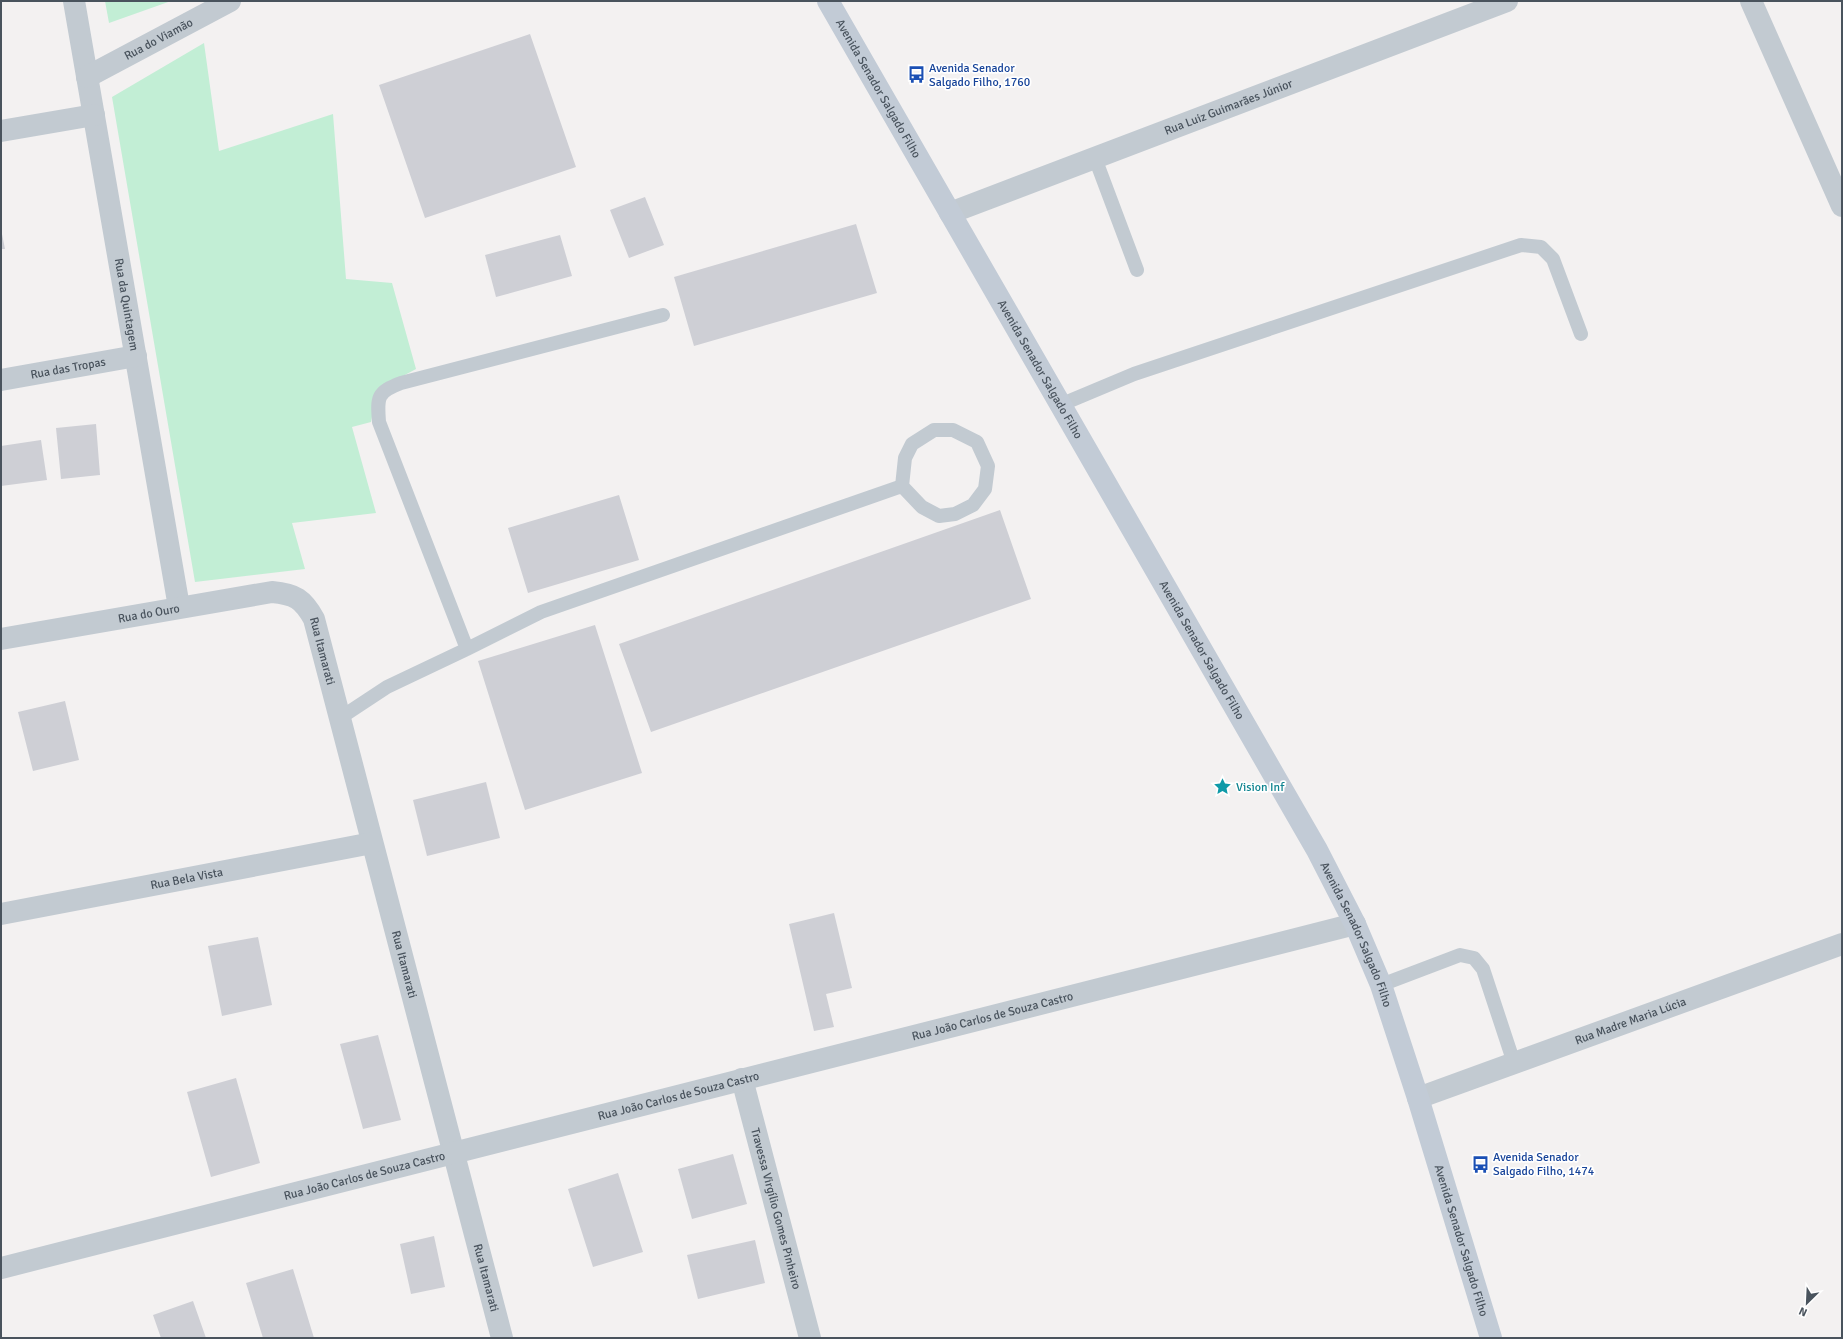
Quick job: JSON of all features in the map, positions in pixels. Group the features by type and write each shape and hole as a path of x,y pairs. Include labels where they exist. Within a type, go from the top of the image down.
{"main road":[{"name":"Avenida Senador Salgado Filho","path":"828,1 1317,850 1355,924 1381,985 1418,1098 1491,1338"}],"street":[{"name":"Rua da Quintagem","path":"74,1 179,607"},
{"name":"Rua do Viamão","path":"87,77 230,1"},
{"name":"Rua Luiz Guimarães Júnior","path":"950,213 1507,1"},
{"path":"1751,1 1842,206"},
{"path":"1,131 94,115"},
{"name":"Rua das Tropas","path":"1,380 136,356"},
{"name":"Rua do Ouro","path":"1,639 272,592 285,593 296,597"},
{"name":"Rua Itamarati","path":"296,597 307,606 314,619 502,1338"},
{"name":"Rua Bela Vista","path":"1,914 372,843"},
{"name":"Rua João Carlos de Souza Castro","path":"1,1268 1355,924"},
{"name":"Rua Madre Maria Lúcia","path":"1418,1098 1842,944"},
{"name":"Travessa Virgílio Gomes Pinheiro","path":"742,1080 810,1338"}],"lane":[{"path":"1095,158 1137,270"},
{"path":"1060,405 1134,374 1521,245 1541,247 1553,259 1581,334"},
{"path":"467,649 379,422 377,402 385,389 401,383 662,315"},
{"path":"934,430 953,430 977,442 988,466 985,489 973,505 955,514 939,516 922,507 902,486 905,458 912,444 934,430"},
{"path":"340,718 387,687 541,612 902,486"},
{"path":"1381,985 1460,954 1474,958 1483,969 1514,1063"}],"green space":[{"path":"105,1 171,1 109,23"},
{"path":"204,43 219,151 333,114 346,279 392,283 416,369 377,390 371,422 352,427 376,513 292,523 305,569 195,582 112,97"}],"building":[{"path":"530,34 576,167 425,218 379,85"},
{"path":"645,197 664,245 629,258 610,210"},
{"path":"856,224 877,293 694,346 674,277"},
{"path":"1,229 5,249 1,249"},
{"path":"560,235 572,276 496,297 485,255"},
{"path":"96,424 100,475 61,479 56,428"},
{"path":"41,440 47,480 1,486 1,446"},
{"path":"619,495 639,560 528,593 508,528"},
{"path":"1000,510 1031,599 651,732 619,644"},
{"path":"595,625 642,773 525,810 478,661"},
{"path":"65,701 79,760 33,771 18,712"},
{"path":"486,782 500,838 427,856 413,800"},
{"path":"834,913 852,988 826,994 834,1027 814,1031 789,924"},
{"path":"258,937 272,1005 222,1016 208,946"},
{"path":"378,1035 401,1120 363,1129 340,1044"},
{"path":"236,1078 260,1163 211,1177 187,1092"},
{"path":"733,1154 747,1204 692,1219 678,1169"},
{"path":"618,1173 643,1252 593,1267 568,1189"},
{"path":"434,1236 445,1287 411,1294 400,1244"},
{"path":"755,1240 765,1283 698,1299 687,1255"},
{"path":"293,1269 314,1338 263,1338 246,1283"},
{"path":"193,1301 206,1338 161,1338 153,1315"}],"place":[{"name":"Avenida Senador Salgado Filho, 1760","path":"916,75"},
{"name":"Vision Inf","path":"1223,787"},
{"name":"Avenida Senador Salgado Filho, 1474","path":"1480,1164"}]}
